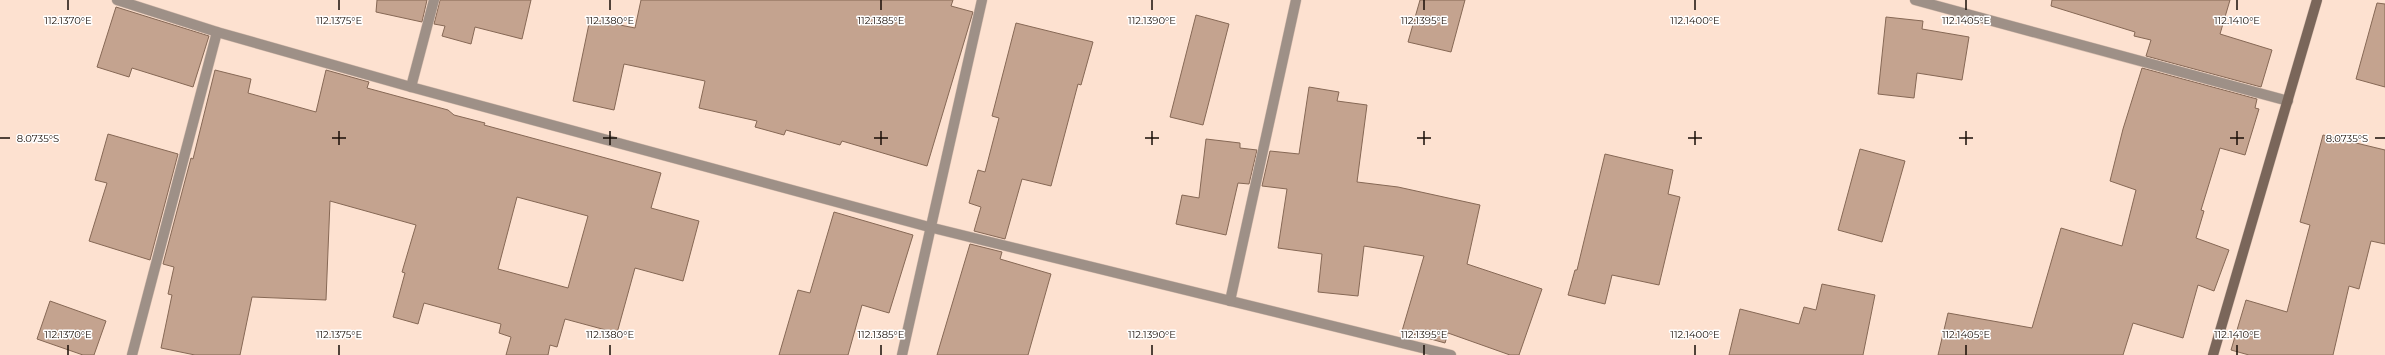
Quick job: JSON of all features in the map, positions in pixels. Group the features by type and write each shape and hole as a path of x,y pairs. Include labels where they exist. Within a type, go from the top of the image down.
{"street":[{"path":"117,0 217,32 411,87 929,227 1451,355"},
{"path":"411,87 434,0"},
{"path":"902,355 929,227 982,0"},
{"path":"1230,301 1296,0"},
{"path":"1915,0 2288,102"},
{"path":"2213,355 2317,0"},
{"path":"132,355 217,32"}],"building":[{"path":"377,0 427,0 422,22 376,12"},
{"path":"440,0 531,0 522,39 475,27 471,44 442,36 445,26 434,24"},
{"path":"641,0 953,0 951,6 973,12 927,166 842,141 840,145 786,130 784,135 755,127 757,121 699,108 705,81 624,64 614,110 573,101 590,19 635,28"},
{"path":"1420,0 1465,0 1451,52 1408,42"},
{"path":"2052,0 2230,0 2220,34 2272,50 2261,87 2146,56 2151,40 2134,36 2135,32 2051,6"},
{"path":"2377,3 2385,4 2385,87 2356,79"},
{"path":"116,7 209,36 193,87 132,68 129,77 97,67"},
{"path":"1196,15 1229,24 1203,125 1170,117"},
{"path":"1886,17 1923,21 1922,29 1969,37 1962,80 1917,73 1914,98 1878,94"},
{"path":"1016,23 1093,42 1081,85 1078,84 1051,186 1022,179 1005,239 974,231 981,207 969,203 978,170 985,172 999,118 992,116"},
{"path":"2142,68 2257,99 2255,108 2259,109 2245,155 2220,148 2201,210 2204,211 2196,238 2229,250 2214,291 2198,285 2183,338 2133,323 2123,355 1938,355 1948,313 2032,328 2061,228 2122,246 2136,190 2110,181 2123,129"},
{"path":"215,70 251,79 248,93 316,112 326,70 369,82 367,88 448,110 454,115 485,123 484,125 661,173 651,208 699,221 683,281 635,268 617,333 565,319 557,347 550,345 548,355 506,355 511,337 499,333 501,324 424,303 418,324 393,317 405,273 402,272 416,225 330,201 326,300 252,297 240,355 195,355 161,348 172,295 168,294 174,267 163,264 191,158 193,159","holes":["517,197 588,216 568,288 498,269"]},
{"path":"1309,87 1339,92 1337,101 1367,105 1357,182 1398,187 1480,205 1467,264 1542,289 1519,355 1510,355 1448,333 1445,343 1402,331 1424,256 1364,246 1358,296 1318,292 1322,254 1278,248 1287,189 1262,186 1270,151 1299,154"},
{"path":"108,134 178,154 150,260 89,241 107,183 95,180"},
{"path":"2323,135 2385,150 2385,244 2371,241 2359,289 2349,286 2333,355 2249,355 2231,350 2246,300 2287,312 2310,225 2300,222"},
{"path":"1206,139 1240,143 1240,148 1257,150 1249,184 1238,183 1226,235 1176,224 1182,195 1199,198"},
{"path":"1860,149 1905,161 1882,242 1838,230"},
{"path":"1605,154 1673,170 1668,194 1680,197 1659,285 1612,275 1605,304 1568,295 1575,270 1577,270"},
{"path":"834,212 913,235 889,313 862,305 848,355 779,355 798,290 810,293"},
{"path":"970,244 1002,252 1000,259 1051,274 1028,355 937,355"},
{"path":"1822,284 1875,295 1863,355 1729,355 1740,309 1799,324 1804,307 1816,310"},
{"path":"50,301 106,321 94,355 83,355 37,339"}]}
